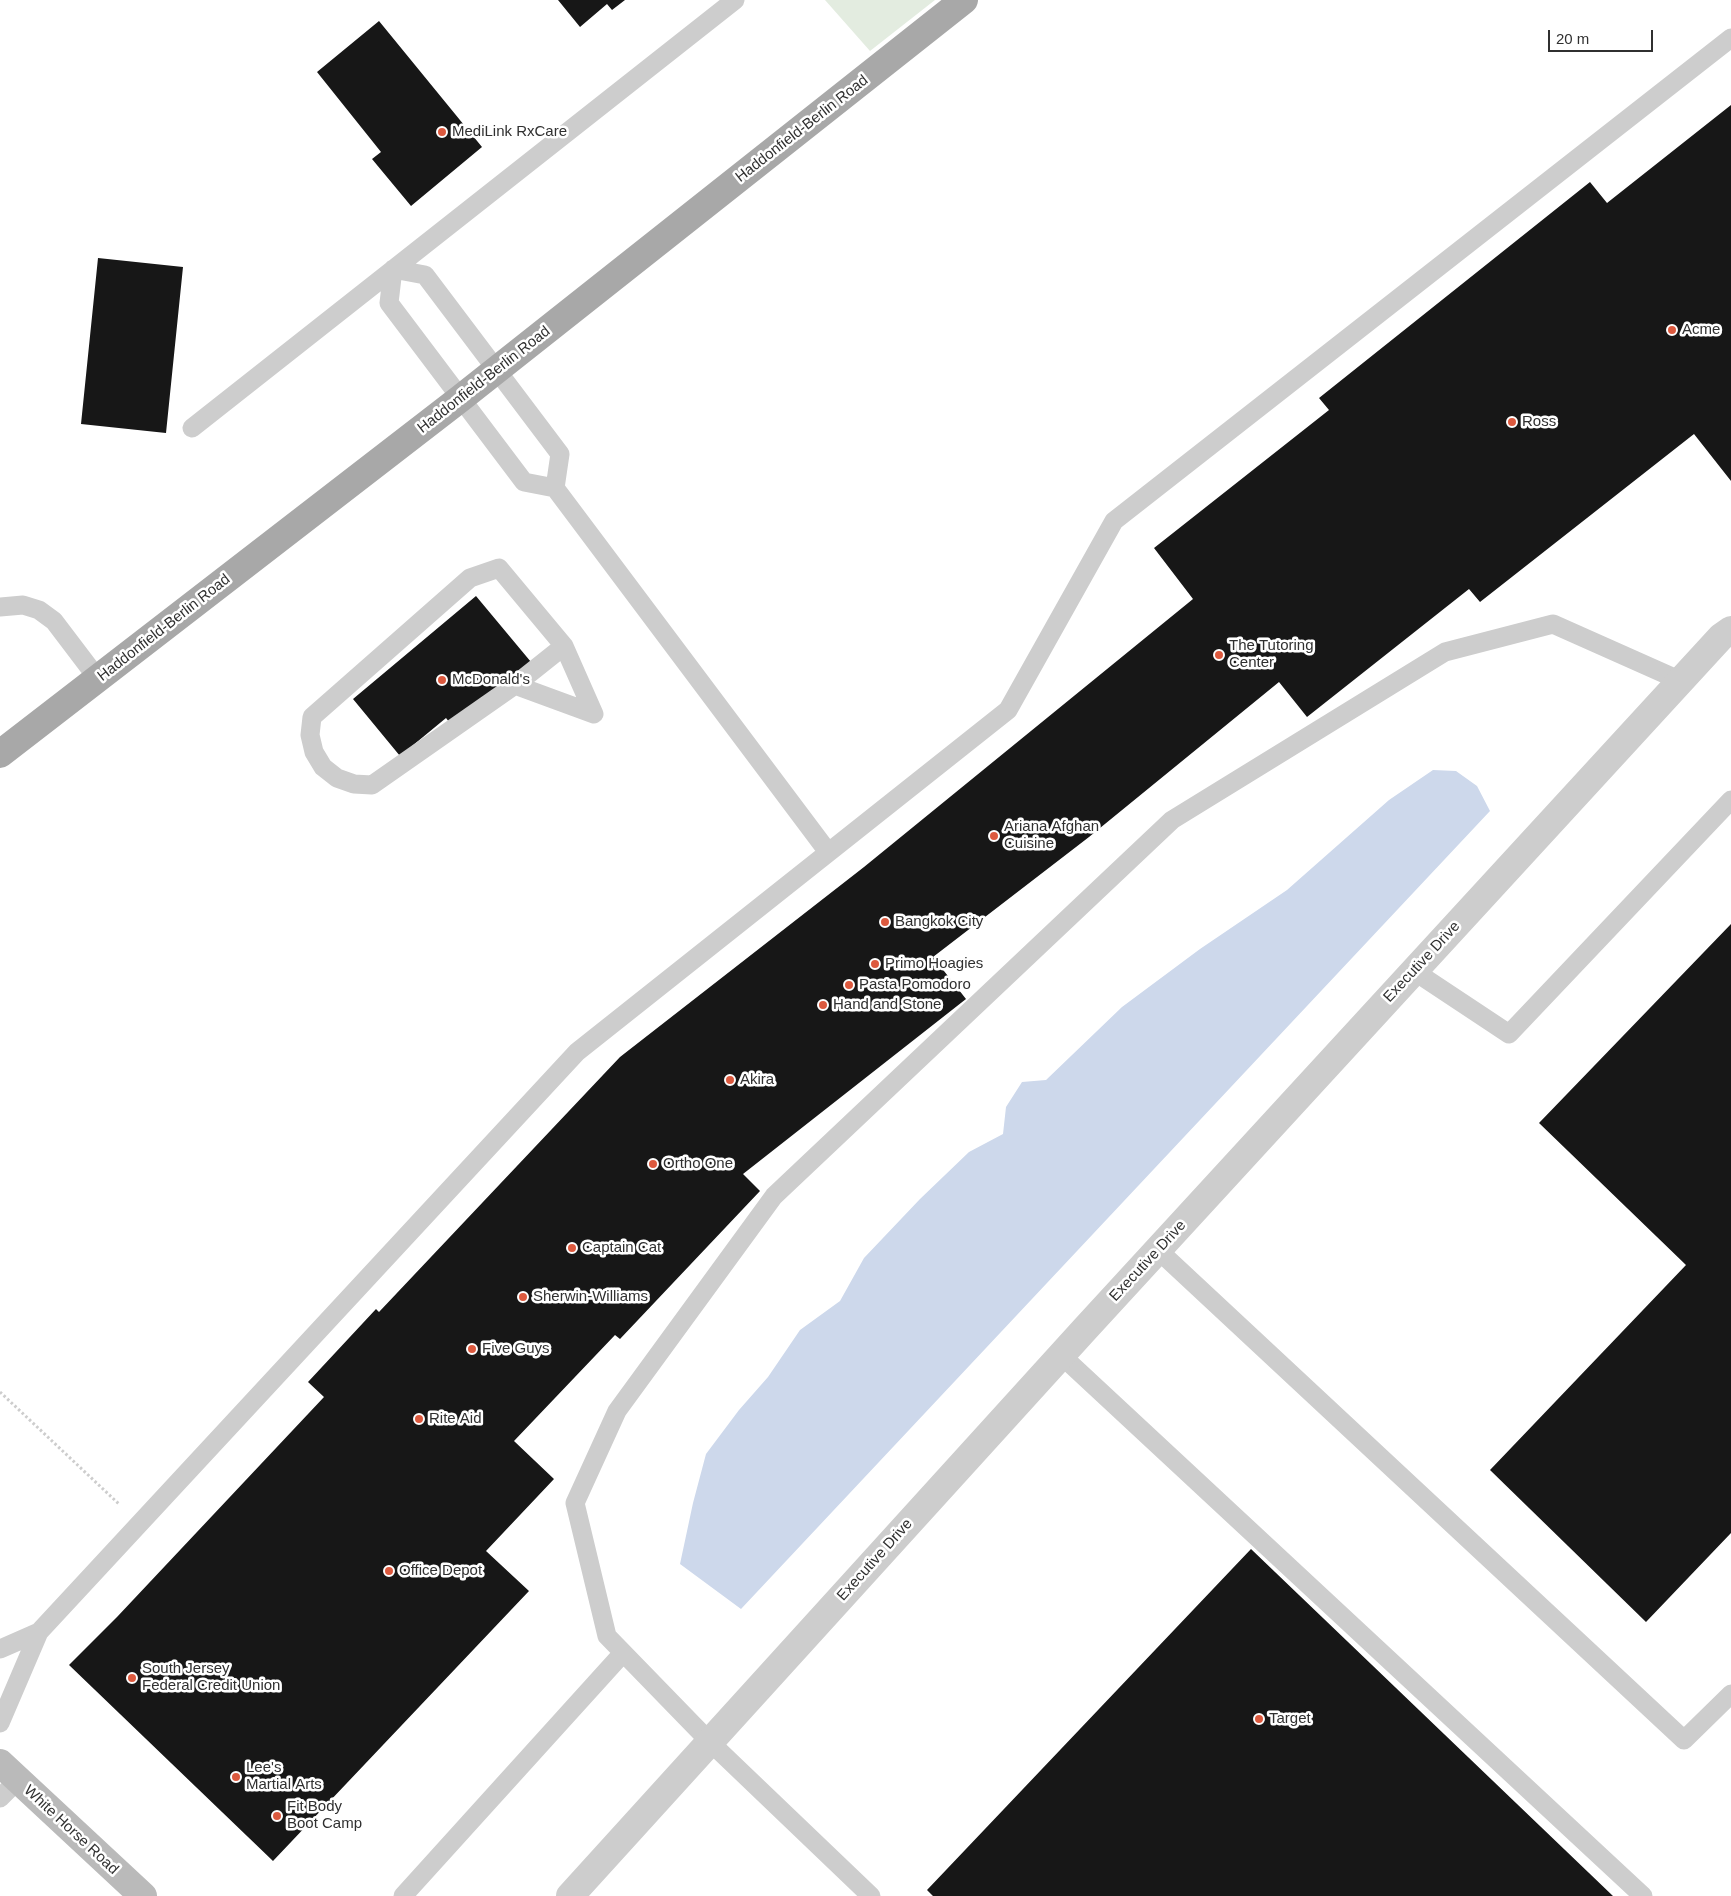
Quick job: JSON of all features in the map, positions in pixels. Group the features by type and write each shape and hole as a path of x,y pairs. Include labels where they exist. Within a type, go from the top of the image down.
{"main road":[{"name":"Haddonfield-Berlin Road","path":"0,754 461,398 964,0"},
{"name":"White Horse Road","path":"6,1780 143,1896"}],"street":[{"name":"Executive Drive","path":"570,1896 1061,1355 1681,681 1721,638 1731,630"}],"lane":[{"path":"192,428 736,0"},
{"path":"0,1723 39,1632 577,1052 1008,710 1114,521 1731,38"},
{"path":"393,269 425,276 560,454 555,488"},
{"path":"393,269 389,303 524,482 555,488 828,852"},
{"path":"515,685 594,714 564,646 500,568 470,578 312,717 310,735 314,752 323,767 337,778 354,784 372,784 515,685 564,646"},
{"path":"0,607 23,605 39,610 47,615 54,621 98,679"},
{"path":"871,1896 710,1742 607,1636 575,1503 617,1411 774,1196 1172,820 1445,652 1553,624 1681,681"},
{"path":"1414,971 1509,1034 1731,800"},
{"path":"1158,1250 1684,1740 1731,1694"},
{"path":"1061,1355 1643,1896"},
{"path":"0,1649 39,1632"},
{"path":"402,1896 623,1653"}],"path":[{"path":"0,1392 122,1507"}],"shaded area":[{"path":"825,0 935,0 870,51"}],"water":[{"path":"1433,770 1456,771 1477,786 1490,811 741,1609 680,1564 706,1454 739,1410 768,1377 800,1330 840,1301 864,1258 920,1199 969,1152 1003,1134 1006,1107 1022,1082 1046,1080 1122,1007 1200,949 1287,890 1389,800"}],"building":[{"path":"558,0 625,0 612,10 607,4 580,27"},
{"path":"379,21 482,147 411,206 372,159 381,152 317,72"},
{"path":"1731,105 1731,481 1694,434 1480,602 1469,589 1307,717 1279,682 1089,837 933,957 966,999 743,1174 760,1191 620,1339 615,1335 514,1441 554,1479 486,1551 529,1591 273,1861 69,1665 117,1617 324,1397 308,1382 376,1309 379,1312 620,1057 864,867 1193,599 1154,548 1329,410 1319,398 1590,182 1607,203"},
{"path":"98,258 183,267 166,433 81,424"},
{"name":"McDonald's","path":"476,596 531,662 453,727 446,718 400,756 353,699"},
{"path":"1731,924 1731,1533 1646,1622 1490,1470 1686,1265 1539,1123"},
{"name":"Target","path":"1251,1549 1613,1896 933,1896 927,1890"}],"place":[{"name":"MediLink RxCare","path":"442,132"},
{"name":"Acme","path":"1672,330"},
{"name":"Ross","path":"1512,422"},
{"name":"The Tutoring Center","path":"1219,655"},
{"name":"McDonald's","path":"442,680"},
{"name":"Ariana Afghan Cuisine","path":"994,836"},
{"name":"Bangkok City","path":"885,922"},
{"name":"Primo Hoagies","path":"875,964"},
{"name":"Pasta Pomodoro","path":"849,985"},
{"name":"Hand and Stone","path":"823,1005"},
{"name":"Akira","path":"730,1080"},
{"name":"Ortho One","path":"653,1164"},
{"name":"Captain Cat","path":"572,1248"},
{"name":"Sherwin-Williams","path":"523,1297"},
{"name":"Five Guys","path":"472,1349"},
{"name":"Rite Aid","path":"419,1419"},
{"name":"Office Depot","path":"389,1571"},
{"name":"South Jersey Federal Credit Union","path":"132,1678"},
{"name":"Target","path":"1259,1719"},
{"name":"Lee's Martial Arts","path":"236,1777"},
{"name":"Fit Body Boot Camp","path":"277,1816"}]}
